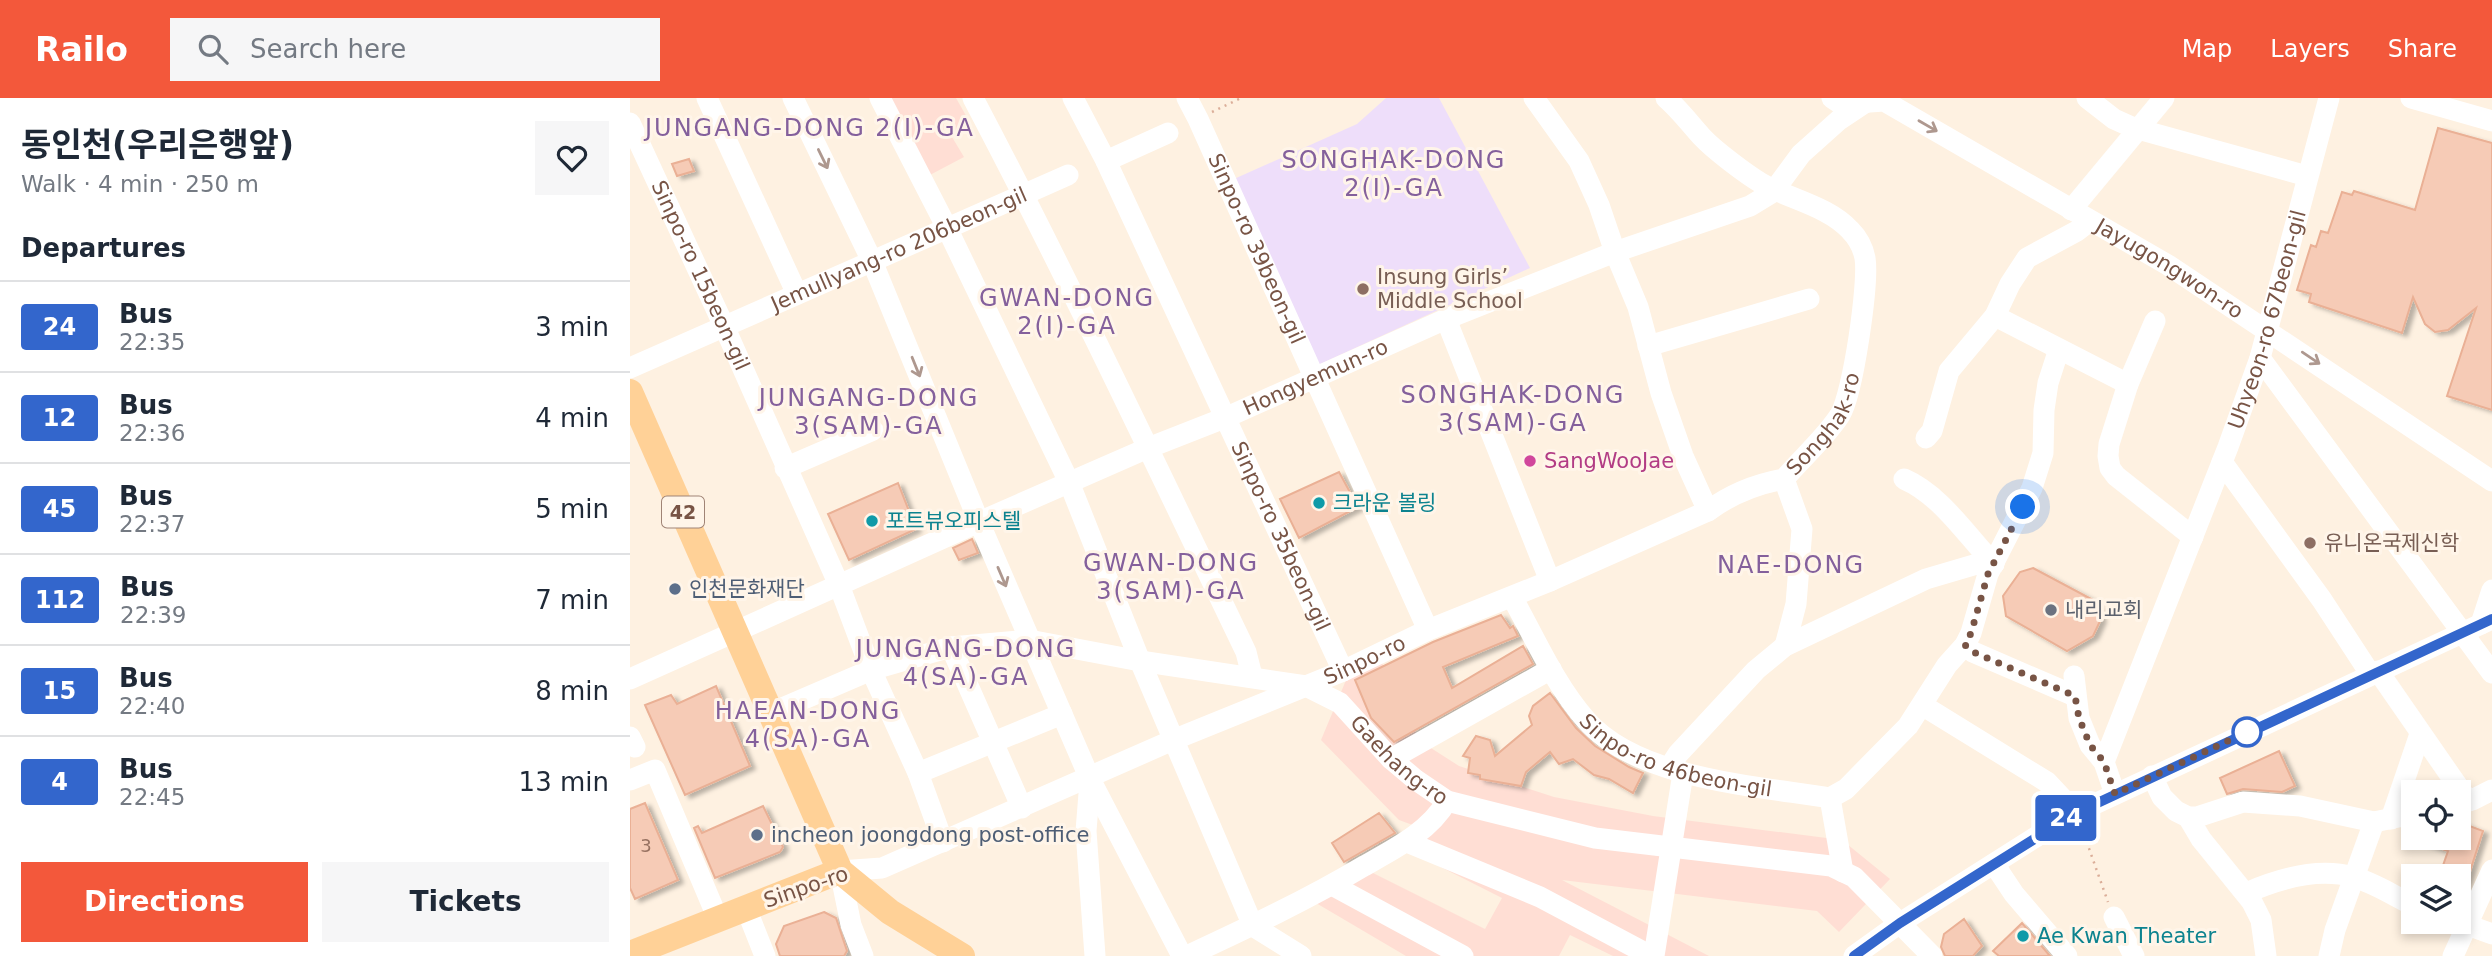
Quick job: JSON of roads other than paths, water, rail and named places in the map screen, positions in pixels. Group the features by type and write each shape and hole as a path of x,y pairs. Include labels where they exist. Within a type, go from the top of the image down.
{"main road":[{"name":"42","path":"630,392 840,871"},
{"name":"Sinpo-ro","path":"630,954 840,871"},
{"path":"840,871 890,912 962,956"}],"street":[{"path":"707,98 797,294"},
{"path":"793,98 872,261 979,522 1090,779 1185,956 1253,926 1407,842 1440,813 1447,801"},
{"path":"880,98 947,228 1069,482 1139,661 1253,926 1301,956"},
{"path":"973,98 1023,194 1246,652 1252,676"},
{"name":"Sinpo-ro 35beon-gil","path":"1073,98 1107,161 1343,671"},
{"name":"Sinpo-ro 39beon-gil","path":"1187,98 1428,630"},
{"path":"1534,98 1579,161 1599,205 1615,253 1638,307 1661,393 1683,456 1708,511"},
{"name":"Songhak-ro","path":"1666,98 1682,112 1703,138 1760,182 1848,227 1857,237 1865,257 1853,375 1841,414 1784,479 1761,483 1723,500 1708,511"},
{"name":"Jayugongwon-ro","path":"1832,98 1841,104 1868,99 1884,101 2168,265 2492,481"},
{"path":"2087,98 2114,120 2307,176"},
{"path":"2071,210 2164,98"},
{"name":"Uhyeon-ro 67beon-gil","path":"2104,762 2260,358 2329,98"},
{"path":"2411,98 2492,121"},
{"name":"Hongyemun-ro","path":"630,679 1069,482 1227,417 1447,319 1615,253 1750,206 1773,192 1801,154 1839,120 1868,99"},
{"name":"Sinpo-ro 15beon-gil","path":"630,123 839,585 871,670 918,773 943,842"},
{"path":"1107,161 1168,133"},
{"name":"Jemullyang-ro 206beon-gil","path":"630,368 1068,175"},
{"path":"1926,438 1931,431 1949,371 1995,316 2010,284 2027,258 2090,221"},
{"path":"1648,346 1809,299"},
{"path":"1995,316 2128,384"},
{"path":"1447,319 1550,581"},
{"path":"2155,321 2128,384 2109,444 2110,468 2116,476 2193,537"},
{"path":"1843,872 1830,798 1846,789 1908,726 1947,665 1965,645 1988,574 2032,488 2043,453 2048,383 2059,349"},
{"path":"2260,358 2479,625 2492,673"},
{"path":"785,468 873,430"},
{"path":"2222,462 2420,734 2450,780"},
{"path":"1784,479 1802,529 1796,604 1785,646"},
{"path":"1904,479 1918,485 1994,564"},
{"name":"Sinpo-ro","path":"840,871 882,868 1708,511"},
{"path":"1407,842 1540,897 1652,956 1671,846 1678,754 1756,670 1785,646 1926,579 1977,564 1994,564"},
{"path":"1854,956 1900,923 2073,815 2479,625 2492,590"},
{"name":"Sinpo-ro 46beon-gil","path":"1512,597 1551,669 1586,720 1606,738 1628,752 1676,771 1830,798"},
{"name":"Gaehang-ro","path":"771,713 871,670 951,647 1029,640 1139,661 1306,686 1340,703 1391,759 1447,801 1595,838 1831,866 1854,877 1932,956"},
{"path":"1965,645 1973,652 2074,686 2079,718 2090,745 2104,762 2115,794"},
{"path":"951,647 1022,808"},
{"path":"1391,759 1551,669"},
{"path":"1922,705 2047,782 2073,815"},
{"path":"918,773 1062,714"},
{"path":"2328,956 2354,877 2420,734"},
{"path":"630,780 655,770 718,919"},
{"path":"2152,776 2162,797 2176,811 2188,817 2197,817 2243,802 2300,806 2382,820 2401,816"},
{"path":"1090,779 1086,831 1095,956"},
{"path":"2471,799 2492,790"},
{"path":"2188,817 2201,839 2246,893 2261,920 2266,956"},
{"path":"1994,864 2014,894 2067,956"},
{"path":"2471,909 2492,870"},
{"path":"840,871 851,925 863,956"},
{"path":"2246,893 2278,881 2320,873 2354,877 2401,899"},
{"path":"1332,885 1463,956"},
{"path":"746,908 765,956"},
{"path":"2113,917 2134,956"},
{"path":"2471,927 2492,934"},
{"path":"2453,956 2460,934"}],"place":[{"name":"Insung Girls’ Middle School","path":"1363,289"},
{"name":"SangWooJae","path":"1530,461"},
{"name":"크라운 볼링","path":"1319,503"},
{"name":"포트뷰오피스텔","path":"872,521"},
{"name":"유니온국제신학","path":"2310,543"},
{"name":"인천문화재단","path":"675,589"},
{"name":"내리교회","path":"2051,610"},
{"name":"incheon joongdong post-office","path":"757,835"},
{"name":"Ae Kwan Theater","path":"2023,936"}],"district":[{"name":"JUNGANG-DONG 2(I)-GA","path":"810,128"},
{"name":"SONGHAK-DONG 2(I)-GA","path":"1394,174"},
{"name":"GWAN-DONG 2(I)-GA","path":"1067,312"},
{"name":"SONGHAK-DONG 3(SAM)-GA","path":"1513,409"},
{"name":"JUNGANG-DONG 3(SAM)-GA","path":"869,412"},
{"name":"NAE-DONG","path":"1791,565"},
{"name":"GWAN-DONG 3(SAM)-GA","path":"1171,577"},
{"name":"JUNGANG-DONG 4(SA)-GA","path":"966,663"},
{"name":"HAEAN-DONG 4(SA)-GA","path":"808,725"}]}
